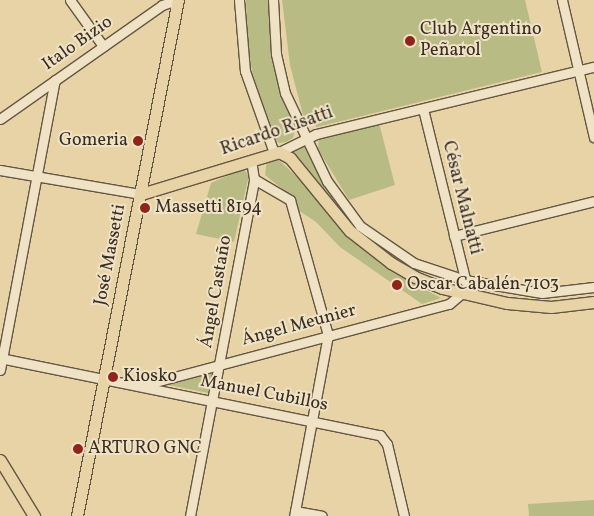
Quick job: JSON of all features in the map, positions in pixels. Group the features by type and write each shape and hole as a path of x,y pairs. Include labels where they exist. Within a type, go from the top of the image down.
{"main road":[{"name":"José Massetti","path":"76,516 105,379 177,0"},
{"name":"Ricardo Risatti","path":"140,194 276,153"},
{"path":"276,153 290,158 334,214 370,248 416,277 465,294 551,307 594,302"},
{"path":"0,460 34,516"}],"street":[{"path":"70,0 103,46"},
{"name":"Italo Bizio","path":"0,119 162,5 177,0"},
{"path":"239,0 245,71 276,153"},
{"path":"273,0 273,30 281,77 306,139 337,197 360,226 414,262 465,280 542,293 594,288"},
{"path":"562,0 594,137"},
{"name":"Ricardo Risatti","path":"276,153 306,139 594,67"},
{"path":"0,370 55,80"},
{"name":"César Malnatti","path":"423,109 465,280 465,294"},
{"name":"Ángel Castaño","path":"190,516 254,179 251,161"},
{"name":"Ricardo Risatti","path":"0,170 140,194"},
{"path":"254,179 290,200 328,334 295,513 322,516"},
{"path":"454,236 594,201"},
{"name":"Ángel Meunier","path":"141,386 328,334 449,304 465,294"},
{"name":"Manuel Cubillos","path":"1,358 313,420 380,436 384,439 404,516"}],"green space":[{"path":"246,0 270,0 286,103 295,130 293,138 286,142 279,143 272,136 254,85 247,36"},
{"name":"Club Argentino Peñarol","path":"282,0 525,0 542,72 317,127 304,119 290,65"},
{"path":"379,123 395,185 349,200 318,149 319,138"},
{"path":"304,146 350,217 396,253 394,257 348,220 288,150"},
{"path":"278,159 400,276 441,298 422,304 340,247 316,222 298,210 296,200 265,175 267,160"},
{"path":"243,169 249,175 234,242 196,234 211,183"},
{"path":"213,369 208,393 159,383"},
{"path":"594,500 594,516 529,516 528,504"}],"place":[{"name":"Club Argentino Peñarol","path":"410,41"},
{"name":"Gomeria","path":"138,141"},
{"name":"Massetti 8194","path":"145,208"},
{"name":"Oscar Cabalén 7103","path":"397,285"},
{"name":"Kiosko","path":"113,377"},
{"name":"ARTURO GNC","path":"78,449"}]}
